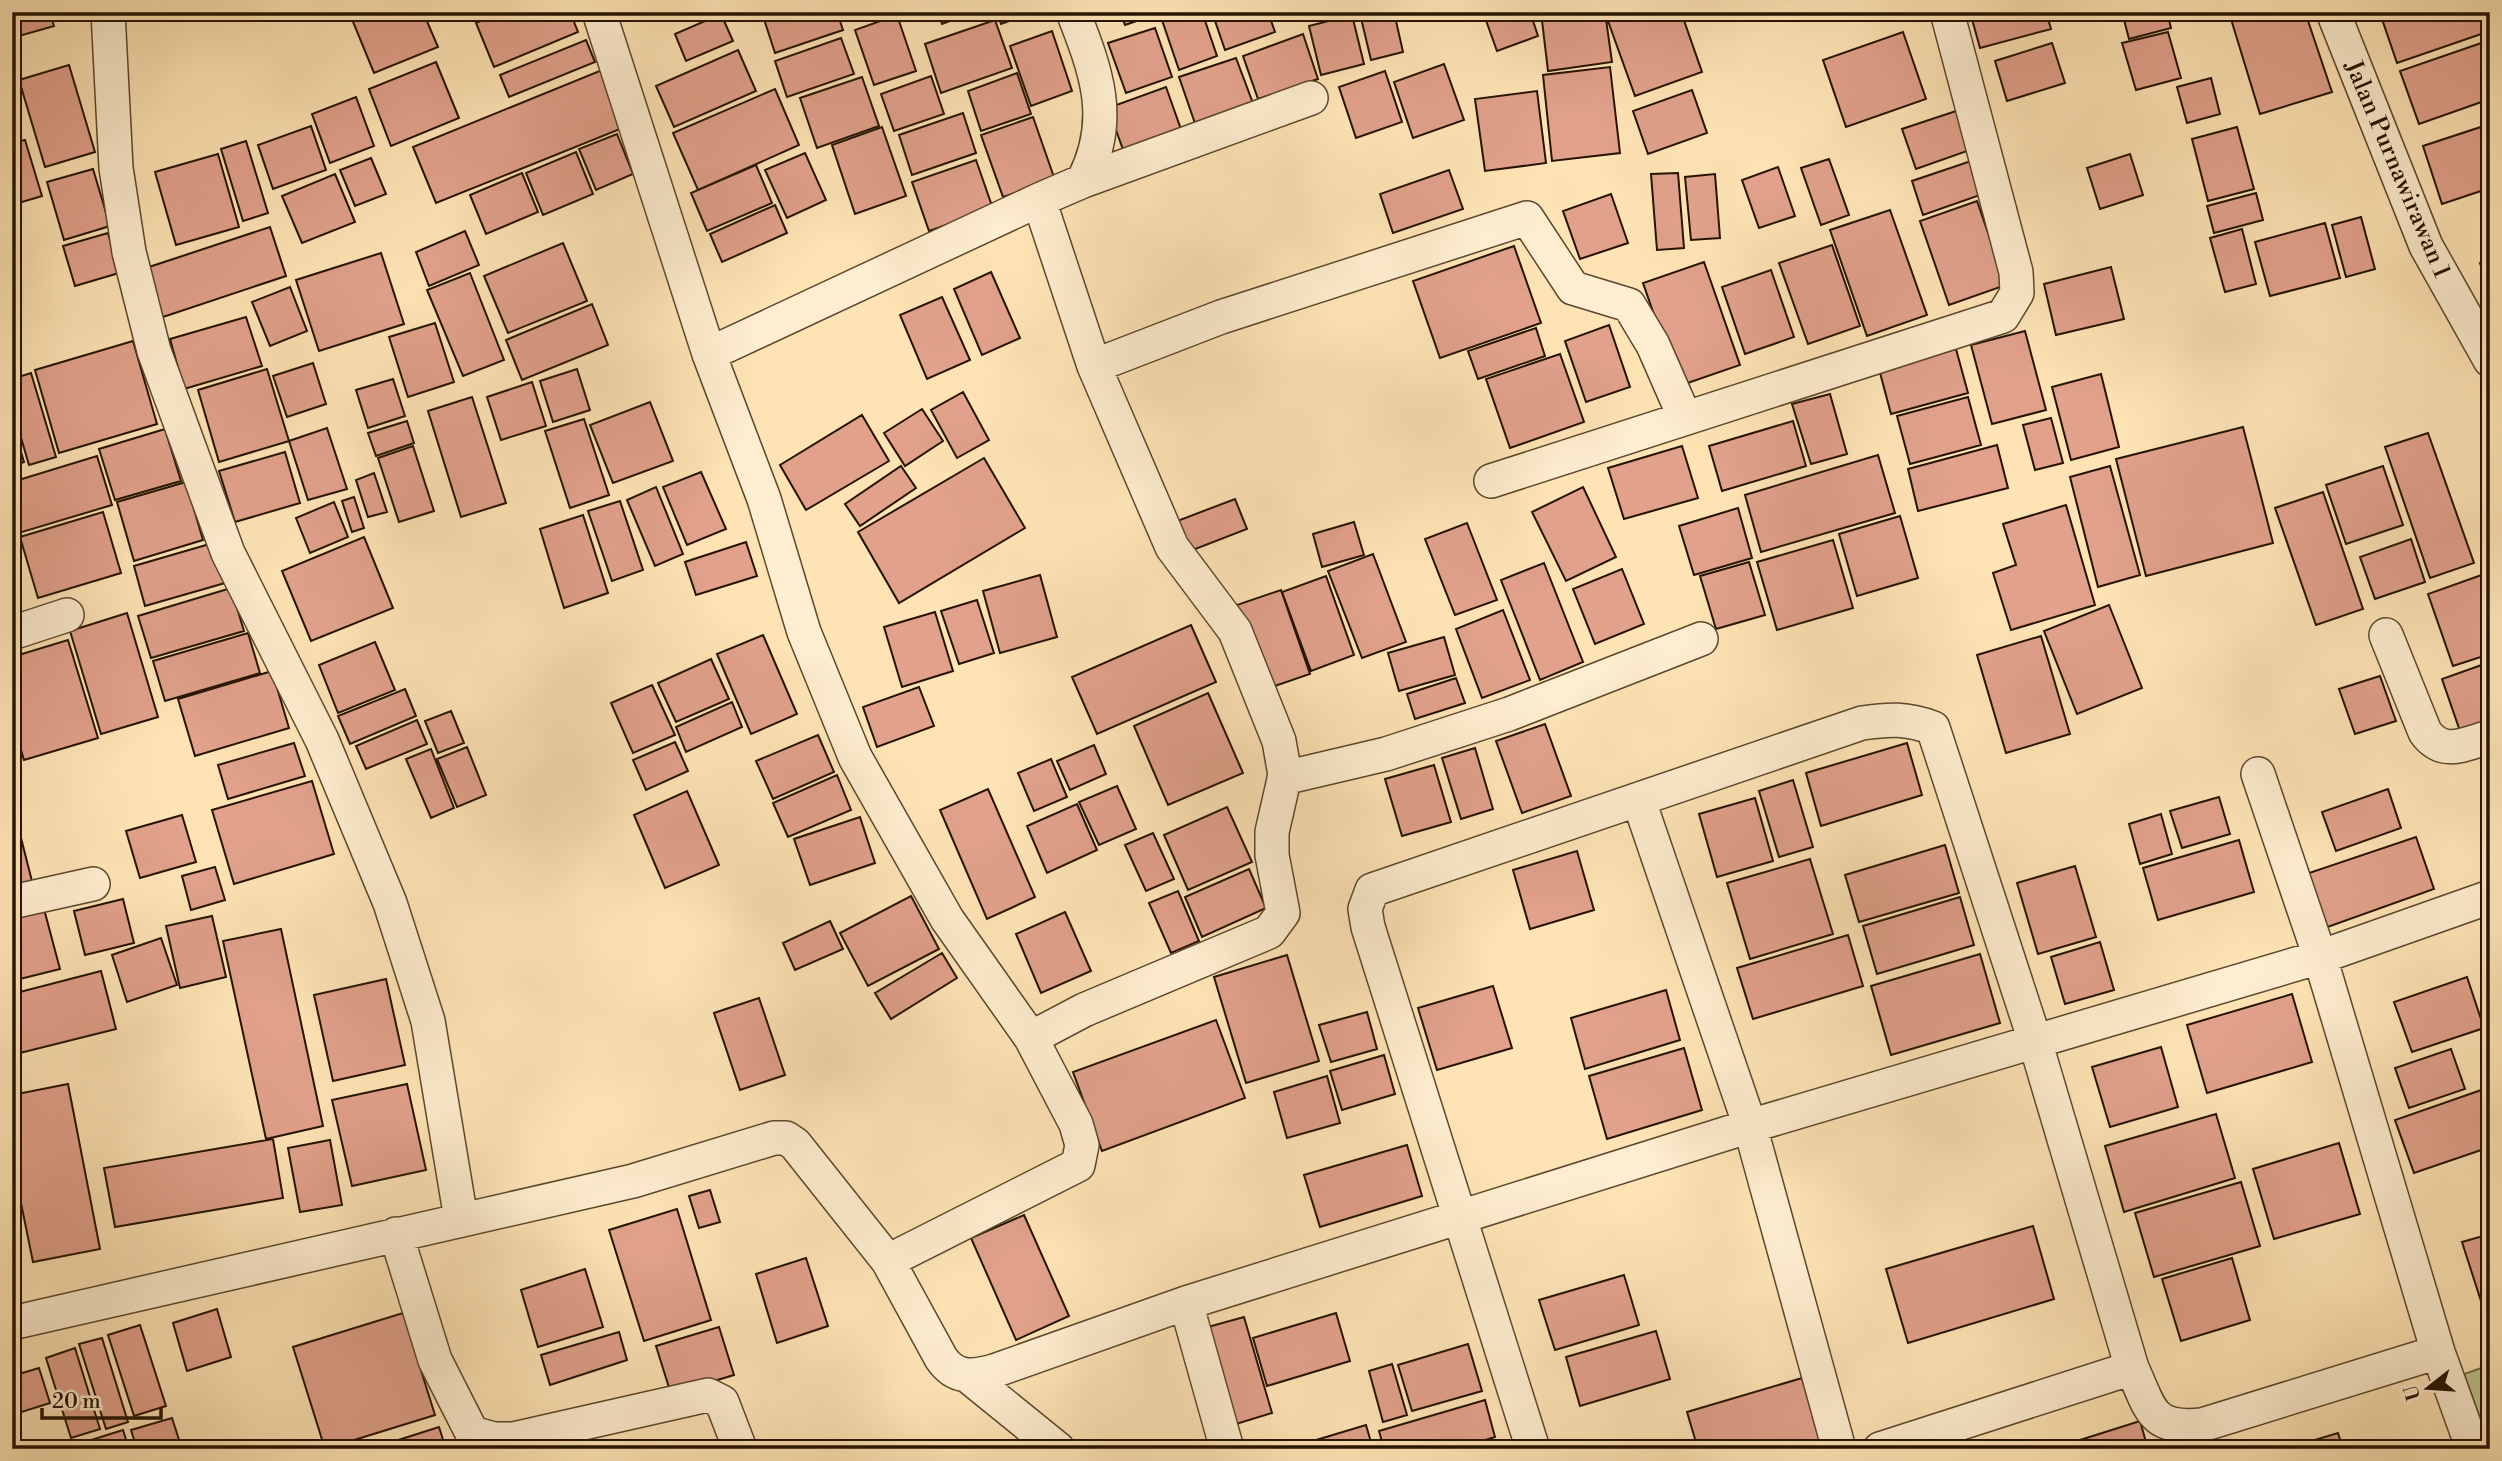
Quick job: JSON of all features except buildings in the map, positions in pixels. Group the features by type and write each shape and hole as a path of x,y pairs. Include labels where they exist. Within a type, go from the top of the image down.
{"street":[{"path":"598,12 709,354 764,499 804,632 855,757 947,919 1031,1038 1076,1124 1082,1145 1077,1165 888,1261"},
{"path":"1073,12 1101,94 1096,141 1083,181"},
{"path":"1491,481 2003,316 2017,293 2010,243 1947,12"},
{"name":"Jalan Purnawirawan 1","path":"2333,12 2426,246 2490,360"},
{"path":"116,15 116,168 129,252 154,351 228,553 322,740 390,903 428,1021 461,1219"},
{"path":"709,354 1083,181 1311,99"},
{"path":"1031,1038 1084,1010 1269,932 1283,913 1272,855 1272,832 1284,778 1279,741 1235,631 1172,547 1094,366 1040,200"},
{"path":"1094,366 1222,317 1527,218 1573,288 1629,305 1653,345 1685,418"},
{"path":"12,633 67,615"},
{"path":"2386,635 2425,732 2434,744 2451,748 2490,737"},
{"path":"1284,778 1386,754 1509,714 1701,639"},
{"path":"1532,1449 1461,1216 1367,927 1367,901 1372,890 1862,723 1910,719 1933,728 2035,1041 2132,1367 2153,1412 2162,1421 2177,1427 2232,1417 2438,1352"},
{"path":"2259,774 2320,957 2438,1352 2473,1449"},
{"path":"1639,801 1750,1125 1839,1449"},
{"path":"12,902 93,884"},
{"path":"968,1376 994,1371 1186,1303 1750,1125 2320,957 2490,897"},
{"path":"12,1323 633,1181 774,1138 786,1138 795,1144 888,1261 947,1367 968,1376 1058,1449"},
{"path":"397,1234 435,1360 457,1409 472,1433 496,1444 708,1395 722,1402 732,1421 740,1449"},
{"path":"1186,1303 1227,1449"},
{"path":"1880,1449 2132,1367"}],"green space":[{"path":"2490,1365 2490,1446 2464,1374"}]}
